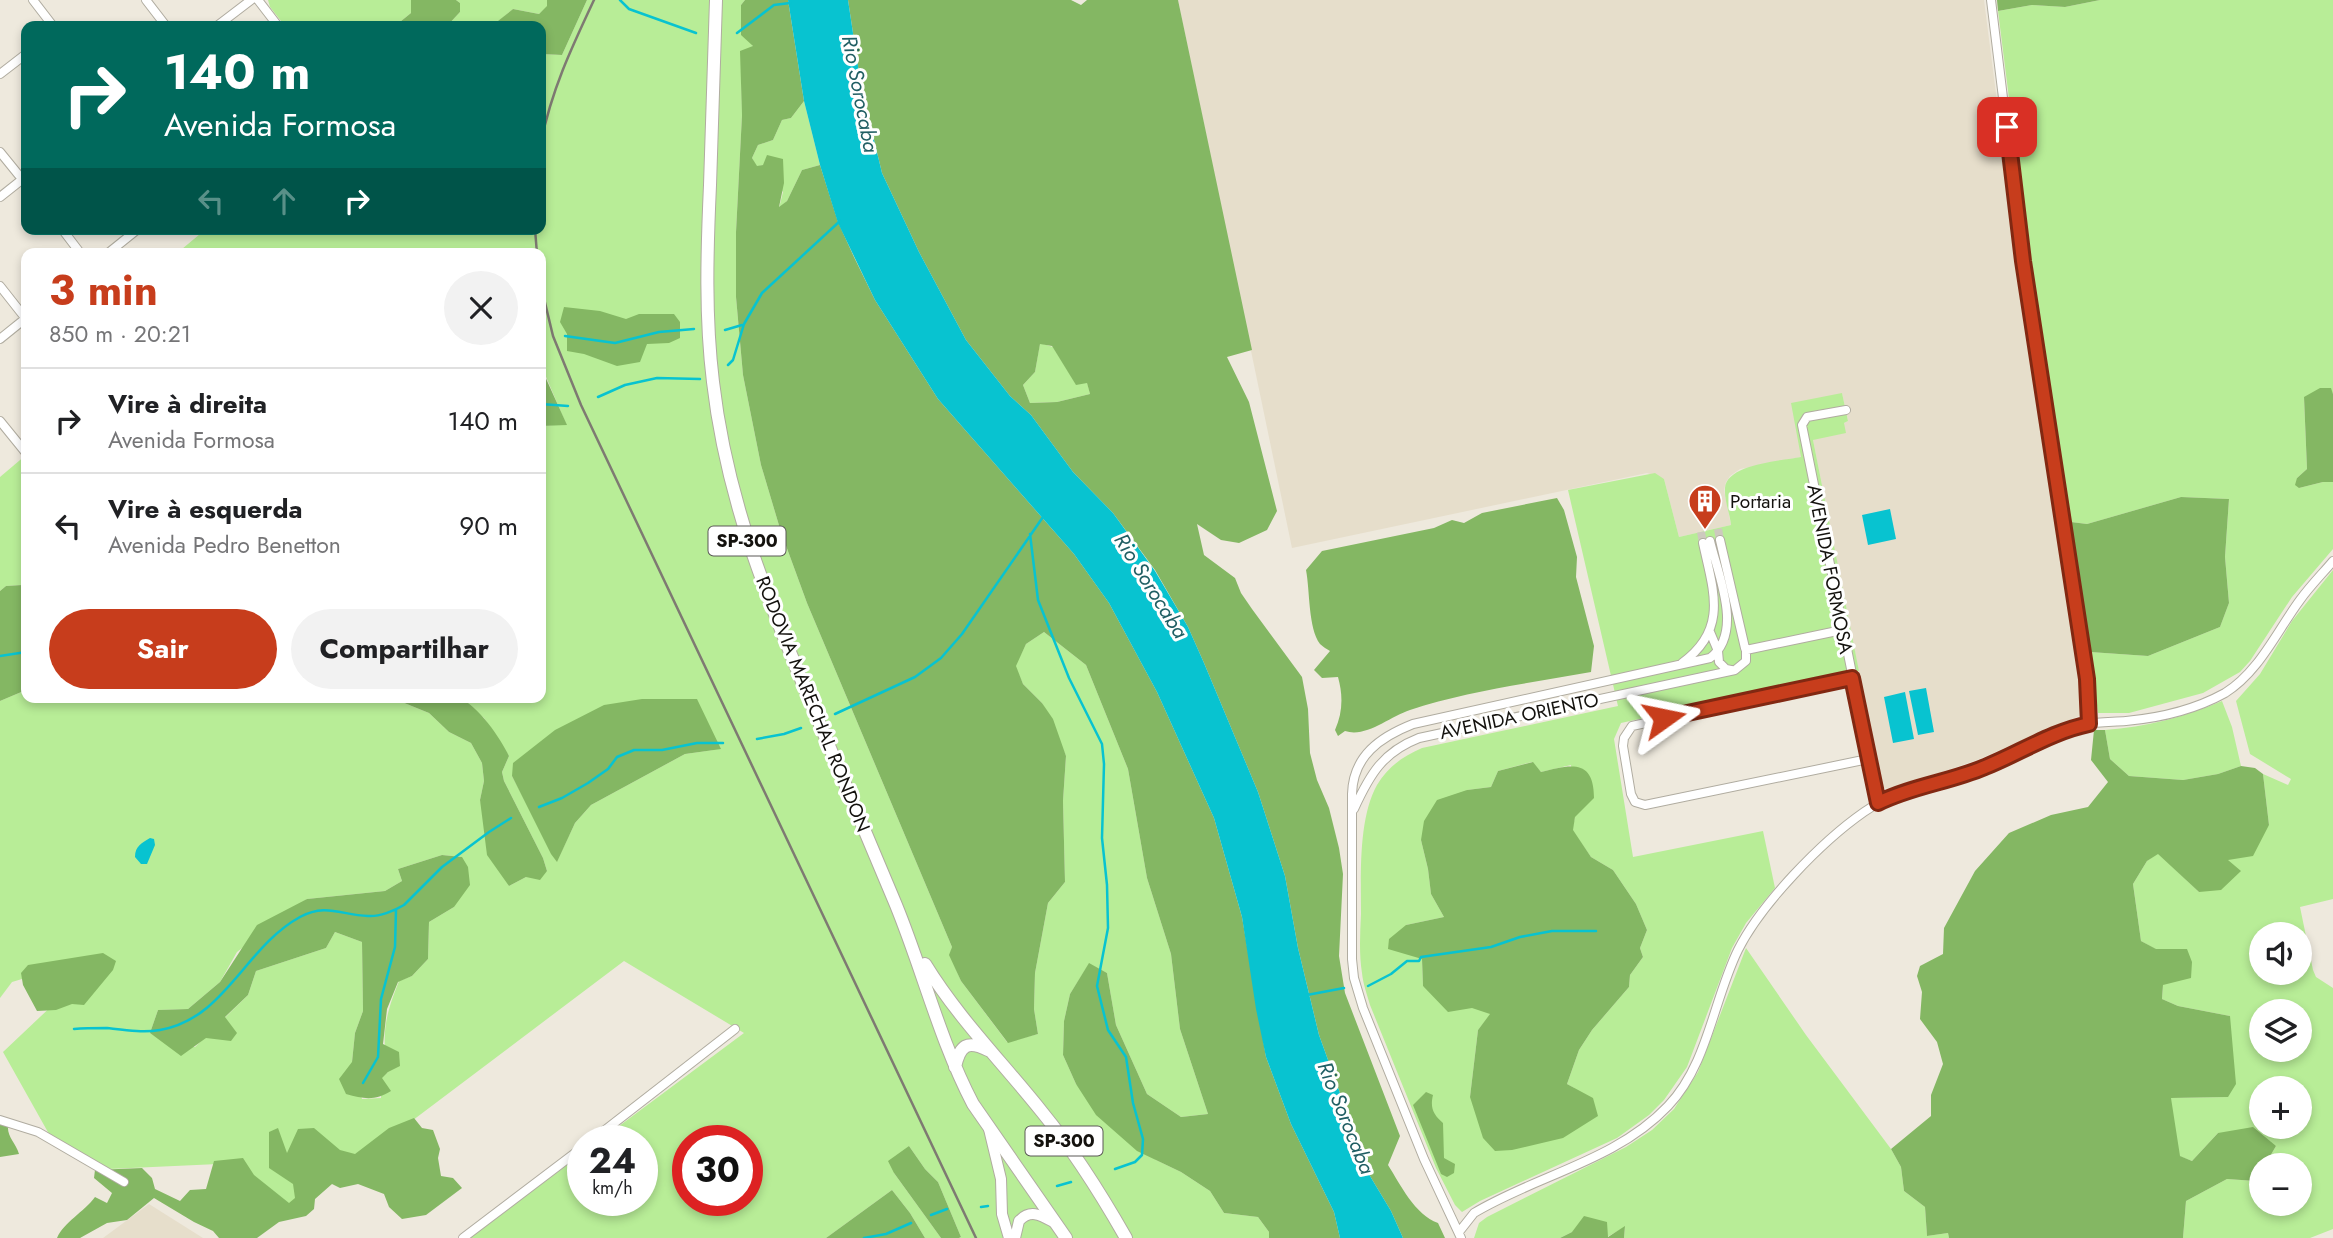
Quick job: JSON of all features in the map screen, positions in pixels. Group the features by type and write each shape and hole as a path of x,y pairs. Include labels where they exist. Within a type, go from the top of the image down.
{"main road":[{"name":"RODOVIA MARECHAL RONDON","path":"716,0 707,302 712,380 726,460 739,513 765,590 912,943 955,1067 973,1104 1066,1238"},
{"name":"RODOVIA MARECHAL RONDON","path":"912,943 946,997 1069,1147 1126,1238"},
{"path":"955,1067 960,1052 968,1045 979,1046 992,1052"},
{"path":"988,1127 1000,1179 1002,1214 1009,1238"},
{"path":"1015,1238 1019,1221 1030,1213 1037,1213 1055,1223"}],"street":[{"path":"33,0 49,21"},
{"path":"145,0 162,21"},
{"path":"224,21 251,0"},
{"path":"258,0 274,21"},
{"path":"1991,0 2023,261 2087,679 2089,724"},
{"path":"0,74 21,58"},
{"path":"0,152 21,176"},
{"path":"0,197 21,183"},
{"path":"114,248 131,235"},
{"path":"0,286 21,312"},
{"path":"0,339 21,322"},
{"name":"AVENIDA FORMOSA","path":"1846,410 1807,417 1802,425 1878,803"},
{"path":"0,421 21,447"},
{"path":"1677,667 1692,656 1710,632 1715,610 1706,542 1728,626 1720,649 1719,662 1731,670 1744,665 1747,656 1720,540"},
{"path":"1460,1235 1474,1213 1620,1143 1670,1105 1693,1070 1738,951 1752,927 1789,882 1847,824 1878,803 1912,789 1983,768 2062,731 2089,724 2156,716 2189,708 2227,692 2258,662 2302,598 2333,561"},
{"path":"1715,610 1728,626"},
{"path":"1745,649 1842,630"},
{"path":"1710,632 1720,649"},
{"path":"1720,649 1731,641 1737,642 1745,649"},
{"name":"AVENIDA ORIENTO","path":"1460,1235 1424,1159 1356,986 1352,959 1352,781 1359,763 1371,748 1397,730 1437,718 1677,667 1704,660 1720,649"},
{"name":"AVENIDA ORIENTO","path":"1353,812 1377,766 1395,749 1419,738 1731,670"},
{"path":"1852,678 1632,726 1627,731 1623,746 1631,794 1635,802 1645,805 1868,759"},
{"path":"612,1125 735,1029"},
{"path":"0,1120 38,1132 124,1182"},
{"path":"463,1238 567,1159"}],"shaded area":[{"path":"1178,0 1984,0 2029,351 2034,360 2063,548 2079,675 2082,708 2079,716 1977,760 1892,789 1884,788 1813,440 1848,421 1842,393 1801,457 1740,469 1730,476 1724,490 1731,525 1679,537 1664,479 1647,473 1292,548"},
{"path":"149,1204 203,1238 103,1238"}],"green space":[{"path":"268,0 411,0 411,13 401,21 281,21"},
{"path":"411,0 456,0 460,3 460,12 452,21 401,21 411,13"},
{"path":"456,0 547,0 548,6 539,14 513,9 499,21 452,21 460,12 460,3"},
{"path":"547,0 587,0 562,55 546,54 546,21 498,21 513,9 539,14 547,6"},
{"path":"587,0 745,0 741,5 753,47 741,52 742,115 736,232 736,297 743,375 761,465 781,532 807,603 952,947 950,955 961,981 1007,1042 1038,1034 1034,1009 1035,973 1048,903 1065,882 1063,801 1066,756 1042,703 1023,684 1015,666 1026,644 1044,632 1086,665 1128,769 1147,878 1171,954 1180,1029 1208,1114 1181,1117 1147,1094 1116,1025 1107,973 1089,964 1070,994 1064,1021 1063,1055 1076,1084 1156,1160 1210,1191 1224,1213 1258,1217 1269,1232 1269,1238 959,1238 961,1237 938,1182 909,1146 894,1173 941,1238 925,1238 892,1190 826,1238 469,1238 567,1165 567,1216 658,1216 658,1125 620,1125 744,1033 624,961 291,1212 240,1163 109,1169 49,1134 3,1052 77,982 62,967 12,982 0,998 0,701 21,692 21,703 404,703 429,713 449,732 471,743 482,763 484,781 480,800 509,886 526,877 547,871 504,781 502,772 509,756 484,718 465,703 546,703 546,426 566,424 546,377 546,248 183,248 199,235 546,235 546,54 562,55","holes":["720,749 685,754 591,805 575,823 557,861 512,776","442,855 462,857 454,907 429,922 428,959 412,976 399,981 390,1005 385,1036 388,1072 381,1078 381,1098 362,1099 352,1062 355,1033 363,1011 362,942 335,932 326,948 256,971 248,995 195,1047 167,1044 150,1033 158,1010 188,1009 220,982 237,952 307,899 385,891 402,881 398,869"]},
{"path":"745,0 788,0 804,101 791,118 782,120 773,140 758,145 752,158 757,166 763,165 767,155 783,159 784,183 779,207 787,201 802,170 820,165 838,222 875,300 938,399 1074,554 1109,603 1157,692 1214,818 1242,917 1266,1057 1291,1124 1334,1212 1340,1238 1269,1238 1269,1232 1258,1217 1224,1213 1210,1191 1181,1172 1137,1151 1096,1115 1076,1084 1063,1055 1064,1021 1070,994 1089,963 1107,973 1116,1025 1147,1094 1181,1117 1208,1114 1180,1029 1171,954 1147,878 1128,769 1086,665 1044,632 1026,644 1016,666 1023,684 1053,719 1066,756 1063,801 1065,882 1048,903 1035,973 1034,1009 1038,1034 1008,1043 961,981 949,955 952,947 807,603 781,532 761,465 743,375 736,297 736,232 742,115 740,51 753,46 741,35 741,5"},
{"path":"848,0 1071,0 1081,5 1087,0 1178,0 1252,350 1227,357 1249,402 1277,511 1267,530 1239,543 1221,540 1197,524 1204,555 1235,578 1241,593 1302,677 1308,709 1310,753 1317,780 1329,808 1343,874 1339,956 1345,993 1400,1136 1388,1165 1409,1198 1422,1213 1438,1223 1445,1238 1403,1238 1370,1176 1319,1035 1298,948 1285,876 1258,792 1188,627 1155,570 1113,513 1073,472 1031,415 1010,396 966,340 919,252 882,173 861,86","holes":["1040,344 1052,346 1076,385 1087,383 1090,394 1057,402 1030,403 1023,385 1035,372"]},
{"path":"1997,0 2100,0 2065,7 2032,5 1998,11"},
{"path":"2100,0 2333,0 2333,394 2330,388 2304,398 2307,469 2297,478 2299,488 2333,482 2333,549 2292,597 2240,672 2203,693 2129,713 2098,713 2090,652 2148,656 2220,627 2229,603 2225,557 2229,499 2181,497 2087,524 2071,522 2030,265 1998,11 2032,5 2065,7"},
{"path":"804,101 820,165 802,170 787,201 779,208 783,192 763,165 756,167 752,158 758,145 773,140 782,120 791,118"},
{"path":"564,307 600,311 626,319 639,314 674,314 680,322 680,338 669,343 647,344 640,362 617,366 567,351 567,334 560,322"},
{"path":"1040,343 1053,347 1076,384 1087,382 1090,394 1057,402 1030,403 1023,385 1035,372"},
{"path":"546,379 567,425 546,426"},
{"path":"2320,388 2331,388 2333,394 2333,482 2299,488 2295,485 2297,478 2307,469 2304,397"},
{"path":"1842,393 1848,421 1844,423 1846,433 1813,440 1859,671 1621,723 1614,739 1633,857 1763,831 1775,888 1746,923 1732,948 1687,1067 1664,1100 1649,1115 1617,1138 1480,1201 1462,1212 1455,1205 1436,1168 1370,1005 1363,981 1360,951 1361,865 1366,814 1371,799 1377,785 1391,767 1422,748 1618,706 1568,490 1655,473 1664,479 1679,537 1731,525 1725,493 1728,480 1756,465 1801,457 1791,403","holes":["1532,762 1541,772 1571,765 1575,817 1572,830 1591,857 1613,870 1636,904 1647,930 1640,948 1643,957 1630,975 1629,987 1592,1030 1579,1050 1567,1084 1574,1088 1470,1097 1478,1030 1491,1014 1423,986 1422,959 1406,925 1444,917 1431,894 1421,840 1467,790 1491,787 1498,771"]},
{"path":"21,459 21,585 6,586 0,591 0,477"},
{"path":"2181,497 2229,499 2225,557 2229,603 2220,627 2148,656 2090,652 2071,522 2087,524"},
{"path":"1557,498 1564,510 1577,557 1576,577 1594,646 1591,672 1454,698 1410,710 1361,732 1345,731 1338,736 1335,730 1340,717 1341,690 1338,677 1322,678 1314,670 1330,651 1320,644 1313,628 1306,570 1322,551 1434,528 1452,520 1464,523 1482,513"},
{"path":"2333,570 2333,899 2300,907 2303,922 2249,922 2249,985 2312,985 2312,965 2316,977 2333,988 2333,1229 2310,1238 2183,1238 2186,1201 2227,1179 2249,1181 2249,1216 2312,1216 2312,1153 2272,1153 2276,1146 2218,1133 2192,1161 2179,1156 2170,1098 2228,1097 2230,1016 2178,1006 2162,999 2163,985 2187,949 2155,949 2141,941 2133,884 2147,861 2158,853 2199,892 2227,860 2269,825 2263,774 2288,785 2291,779 2250,754 2236,701 2260,674 2292,621"},
{"path":"21,585 21,692 0,701 0,591 6,586"},
{"path":"642,699 697,699 721,749 685,754 591,805 575,823 557,862 512,776 513,763 555,730 604,705"},
{"path":"2222,701 2232,727 2241,766 2218,774 2183,780 2129,776 2110,759 2105,730 2165,720"},
{"path":"404,703 467,703 488,723 500,741 509,756 502,772 504,781 547,871 540,880 526,877 509,886 487,855 480,800 484,781 482,763 471,743 449,732 429,713"},
{"path":"2094,730 2105,730 2110,759 2129,776 2183,780 2218,774 2241,766 2255,768 2263,774 2269,825 2253,856 2228,860 2241,871 2221,890 2199,892 2158,854 2147,861 2133,884 2141,941 2156,949 2187,949 2192,962 2191,978 2163,985 2162,999 2178,1006 2230,1016 2236,1084 2228,1097 2171,1098 2180,1156 2192,1161 2218,1133 2249,1128 2249,1139 2268,1139 2276,1146 2272,1153 2249,1153 2249,1181 2227,1179 2186,1201 2183,1238 1949,1238 1948,1233 1927,1236 1925,1207 1904,1191 1901,1167 1891,1149 1931,1116 1931,1095 1943,1064 1937,1042 1920,1019 1922,992 1917,976 1920,966 1943,954 1944,928 1975,871 2009,833 2051,815 2088,807 2108,782 2091,760"},
{"path":"1533,762 1541,772 1562,767 1578,767 1590,776 1594,798 1575,817 1573,830 1591,857 1613,870 1636,904 1647,930 1640,948 1643,957 1630,975 1629,987 1592,1030 1579,1050 1567,1084 1593,1098 1598,1116 1563,1138 1512,1150 1495,1151 1483,1138 1470,1097 1478,1030 1490,1014 1472,1008 1448,1012 1423,986 1422,959 1388,949 1389,939 1406,925 1444,917 1431,894 1421,840 1424,821 1437,800 1467,790 1491,787 1498,771"},
{"path":"442,855 462,857 468,867 470,885 454,907 429,922 428,959 412,976 398,982 387,1009 383,1044 399,1052 400,1066 382,1078 391,1091 374,1098 352,1096 346,1094 339,1079 352,1062 355,1033 363,1011 362,942 335,932 326,948 256,971 248,995 225,1017 237,1033 231,1041 206,1038 181,1056 150,1033 158,1010 188,1009 220,982 257,925 307,899 385,891 402,881 398,869"},
{"path":"1746,948 1806,1035 1891,1149 1901,1167 1904,1191 1925,1207 1927,1236 1948,1233 1949,1238 1624,1238 1625,1227 1607,1237 1572,1232 1560,1238 1474,1238 1479,1223 1487,1217 1626,1147 1652,1130 1674,1109 1698,1072"},
{"path":"103,953 116,961 113,970 84,1005 72,1004 56,1010 37,1011 23,985 21,973 28,965"},
{"path":"1426,1092 1433,1095 1433,1110 1443,1123 1444,1158 1455,1164 1454,1173 1447,1177 1441,1174 1413,1105"},
{"path":"414,1118 422,1128 433,1130 440,1149 438,1158 441,1176 453,1178 462,1188 426,1215 402,1219 389,1207 384,1194 358,1184 340,1188 332,1184 315,1199 314,1209 306,1216 279,1222 257,1238 219,1238 213,1231 154,1198 127,1220 107,1223 80,1238 57,1238 64,1227 95,1197 107,1203 112,1193 94,1178 95,1170 142,1168 152,1178 155,1189 180,1201 190,1190 206,1189 214,1161 243,1158 254,1175 289,1203 295,1198 293,1184 269,1168 269,1132 278,1128 287,1153 298,1129 314,1128 340,1150 355,1154 389,1128"},
{"path":"0,1124 8,1126 19,1154 0,1157"},
{"path":"909,1146 938,1182 961,1237 941,1238 894,1173 888,1161"},
{"path":"892,1190 925,1238 826,1238"},
{"path":"1584,1216 1607,1222 1608,1237 1625,1226 1624,1238 1560,1238 1572,1232"}],"water":[{"name":"Rio Sorocaba","path":"788,0 848,0 861,86 882,173 919,252 966,340 1010,396 1031,415 1073,472 1113,513 1155,571 1188,627 1258,792 1285,876 1298,948 1319,1035 1370,1176 1403,1238 1340,1238 1334,1212 1291,1124 1266,1057 1242,917 1214,818 1157,692 1109,603 1074,554 938,399 875,300 838,223 820,165 804,101"},
{"path":"1890,509 1896,539 1868,545 1862,515"},
{"path":"1926,688 1934,732 1918,735 1909,691"},
{"path":"1905,692 1914,739 1893,743 1884,697"},
{"path":"150,838 154,839 155,845 147,864 141,864 135,857 136,850"}],"waterway":[{"path":"620,0 629,9 696,33"},
{"path":"737,33 774,5 790,3"},
{"path":"728,365 733,360 744,324 762,293 840,221"},
{"path":"725,330 742,325"},
{"path":"565,336 615,343 659,332 694,329"},
{"path":"598,397 625,385 657,378 700,379"},
{"path":"546,404 568,406"},
{"path":"835,714 915,677 941,658 962,634 1043,517"},
{"path":"1030,534 1038,600 1069,678 1102,744 1102,838 1108,928 1097,986 1108,1030 1126,1057 1133,1103 1143,1139 1142,1155 1135,1162 1115,1169"},
{"path":"0,656 21,653"},
{"path":"757,739 801,728"},
{"path":"539,807 588,783 608,769 617,757 634,750 662,750 697,743 723,743"},
{"path":"74,1029 147,1031 182,1023 202,1012 264,946 300,917 326,910 372,916 396,909 404,905 442,867 511,818"},
{"path":"363,1083 378,1057 381,999 395,947 396,910"},
{"path":"1368,986 1391,974 1407,961 1419,961 1421,957 1491,947 1520,937 1552,931 1596,931"},
{"path":"1307,995 1344,988"},
{"path":"1057,1186 1071,1182"},
{"path":"981,1207 988,1206"},
{"path":"931,1215 947,1209"},
{"path":"864,1238 886,1234 911,1223"}],"tunnel":[{"path":"1718,529 1720,540"},
{"path":"1701,532 1703,543"}],"railway":[{"path":"546,120 570,52 594,0"},
{"path":"535,235 537,248"},
{"path":"546,307 553,336 581,405 976,1238"}],"place":[{"name":"Portaria","path":"1705,531"}],"route":[{"path":"1664,718 1852,678 1878,803 1894,795 1983,768 2062,731 2089,724 2087,679 2023,261 2007,127"}]}
